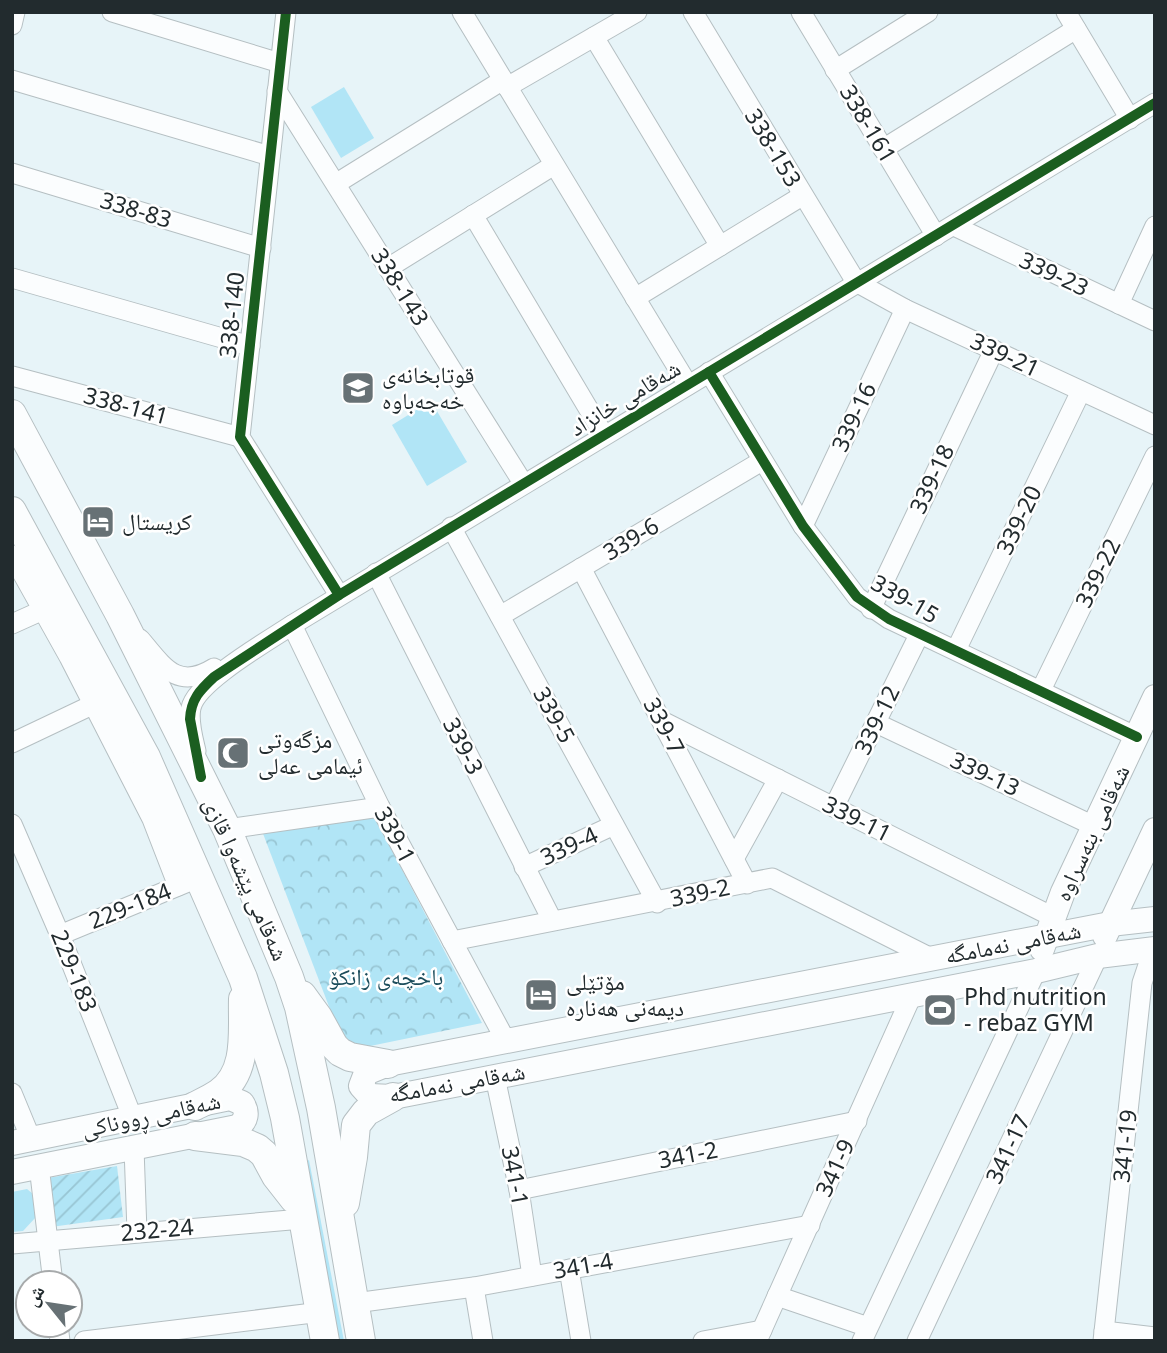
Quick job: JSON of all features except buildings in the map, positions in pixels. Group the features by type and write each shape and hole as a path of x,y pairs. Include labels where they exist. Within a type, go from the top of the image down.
{"highway":[{"name":"شەقامی پێشەوا قازی","path":"12,414 120,615 227,829 289,977 311,1059 361,1341"},
{"name":"شەقامی پێشەوا قازی","path":"12,511 78,652 146,757 189,882 243,978 274,1073 285,1118 325,1341"},
{"path":"289,977 318,1017 337,1050 350,1057 388,1064"},
{"path":"195,1106 219,1093 234,1077 239,1067 243,978"},
{"path":"341,1220 356,1125 366,1112 393,1097"},
{"path":"195,1136 243,1142 257,1148 264,1154 301,1212"}],"main road":[{"name":"شەقامی بنەسراوە","path":"1036,971 1049,927 1155,698"},
{"path":"1098,956 1110,924 1155,830"},
{"name":"شەقامی نەمامگە","path":"1155,919 1049,927 933,959 388,1064 366,1073 361,1084 370,1096 393,1097 1036,971 1098,956 1155,949"},
{"name":"شەقامی ڕووناکی","path":"12,1172 237,1128 243,1123 246,1113 240,1101 230,1098 22,1141"}],"street":[{"path":"12,24 15,12"},
{"path":"112,12 281,63"},
{"name":"338-140","path":"240,437 286,12"},
{"path":"462,12 688,385"},
{"path":"337,183 505,84 637,12"},
{"name":"338-153","path":"693,12 856,282"},
{"name":"338-161","path":"801,12 936,236"},
{"path":"835,70 928,12"},
{"path":"883,149 1071,21 1130,119"},
{"path":"594,37 720,246"},
{"path":"12,80 270,156"},
{"name":"338-143","path":"277,90 523,483"},
{"name":"شەقامی خانزاد","path":"201,778 190,709 197,693 214,677 339,595 523,483 1153,107"},
{"path":"388,268 554,165"},
{"name":"338-83","path":"12,173 261,248"},
{"path":"635,298 802,196"},
{"path":"473,215 604,435"},
{"name":"339-23","path":"954,226 1155,321"},
{"path":"1119,304 1155,226"},
{"path":"12,278 250,346"},
{"name":"339-21","path":"856,282 905,309 1155,425"},
{"name":"339-16","path":"803,526 905,309"},
{"name":"339-18","path":"871,609 994,350"},
{"name":"339-15","path":"709,372 803,526 857,597 871,609 1137,737"},
{"name":"338-141","path":"12,376 240,437"},
{"name":"339-20","path":"956,650 1081,391"},
{"path":"240,437 339,595"},
{"name":"339-22","path":"1041,690 1155,456"},
{"name":"339-6","path":"500,616 762,461"},
{"name":"339-5","path":"451,527 657,902"},
{"path":"12,555 20,584 78,652 92,705 189,882"},
{"name":"339-7","path":"581,568 747,884"},
{"name":"339-3","path":"376,573 552,920"},
{"path":"12,624 43,610"},
{"name":"شەقامی خانزاد","path":"120,615 160,661 183,678 204,674 292,625"},
{"name":"339-1","path":"292,625 380,807 506,1041"},
{"name":"339-12","path":"834,807 920,633"},
{"path":"12,743 92,705"},
{"name":"339-11","path":"662,721 834,807 1049,927"},
{"name":"339-13","path":"876,723 1094,826"},
{"path":"734,859 778,779"},
{"path":"227,829 380,807"},
{"name":"229-183","path":"12,824 18,854 60,935 133,1119"},
{"name":"339-4","path":"524,867 614,825"},
{"name":"339-2","path":"452,941 772,878 933,959"},
{"name":"229-184","path":"60,935 189,882"},
{"name":"341-19","path":"1103,1336 1145,1046 1142,983 1149,962 1155,955"},
{"name":"341-17","path":"917,1341 1098,956"},
{"path":"777,1296 865,1334 1036,971"},
{"name":"341-9","path":"759,1335 912,995"},
{"name":"341-1","path":"495,1077 519,1190 532,1276"},
{"path":"12,1093 22,1141"},
{"name":"341-2","path":"519,1190 857,1121"},
{"path":"134,1148 137,1232"},
{"path":"39,1166 51,1269"},
{"name":"232-24","path":"12,1244 301,1212"},
{"name":"341-4","path":"355,1303 474,1287 810,1225"},
{"path":"569,1269 581,1341"},
{"path":"474,1287 483,1341"},
{"path":"84,1341 321,1312"},
{"path":"703,1341 759,1335"},
{"path":"1103,1336 1155,1337"}],"green space":[{"path":"344,87 374,138 341,158 311,107"},
{"path":"431,401 467,462 427,486 392,425"},
{"name":"باخچەی زانکۆ","path":"374,816 482,1023 346,1051 262,831"},
{"path":"309,1160 344,1341 334,1341 305,1162"},
{"path":"117,1166 123,1217 51,1227 48,1178"},
{"path":"27,1189 33,1194 36,1217 23,1231 12,1232 12,1192"}],"cycle path":[{"path":"286,12 240,437 339,595"},
{"path":"201,777 190,719 197,695 214,677 339,595 1155,103"},
{"path":"709,372 803,526 857,597 889,619 1137,737"}],"place":[{"name":"قوتابخانەی خەجەباوە","path":"358,388"},
{"name":"كريستال","path":"98,522"},
{"name":"مزگەوتی ئیمامی عەلی","path":"233,753"},
{"name":"مۆتێلی دیمەنی هەنارە","path":"541,995"},
{"name":"Phd nutrition - rebaz GYM","path":"940,1010"}]}
